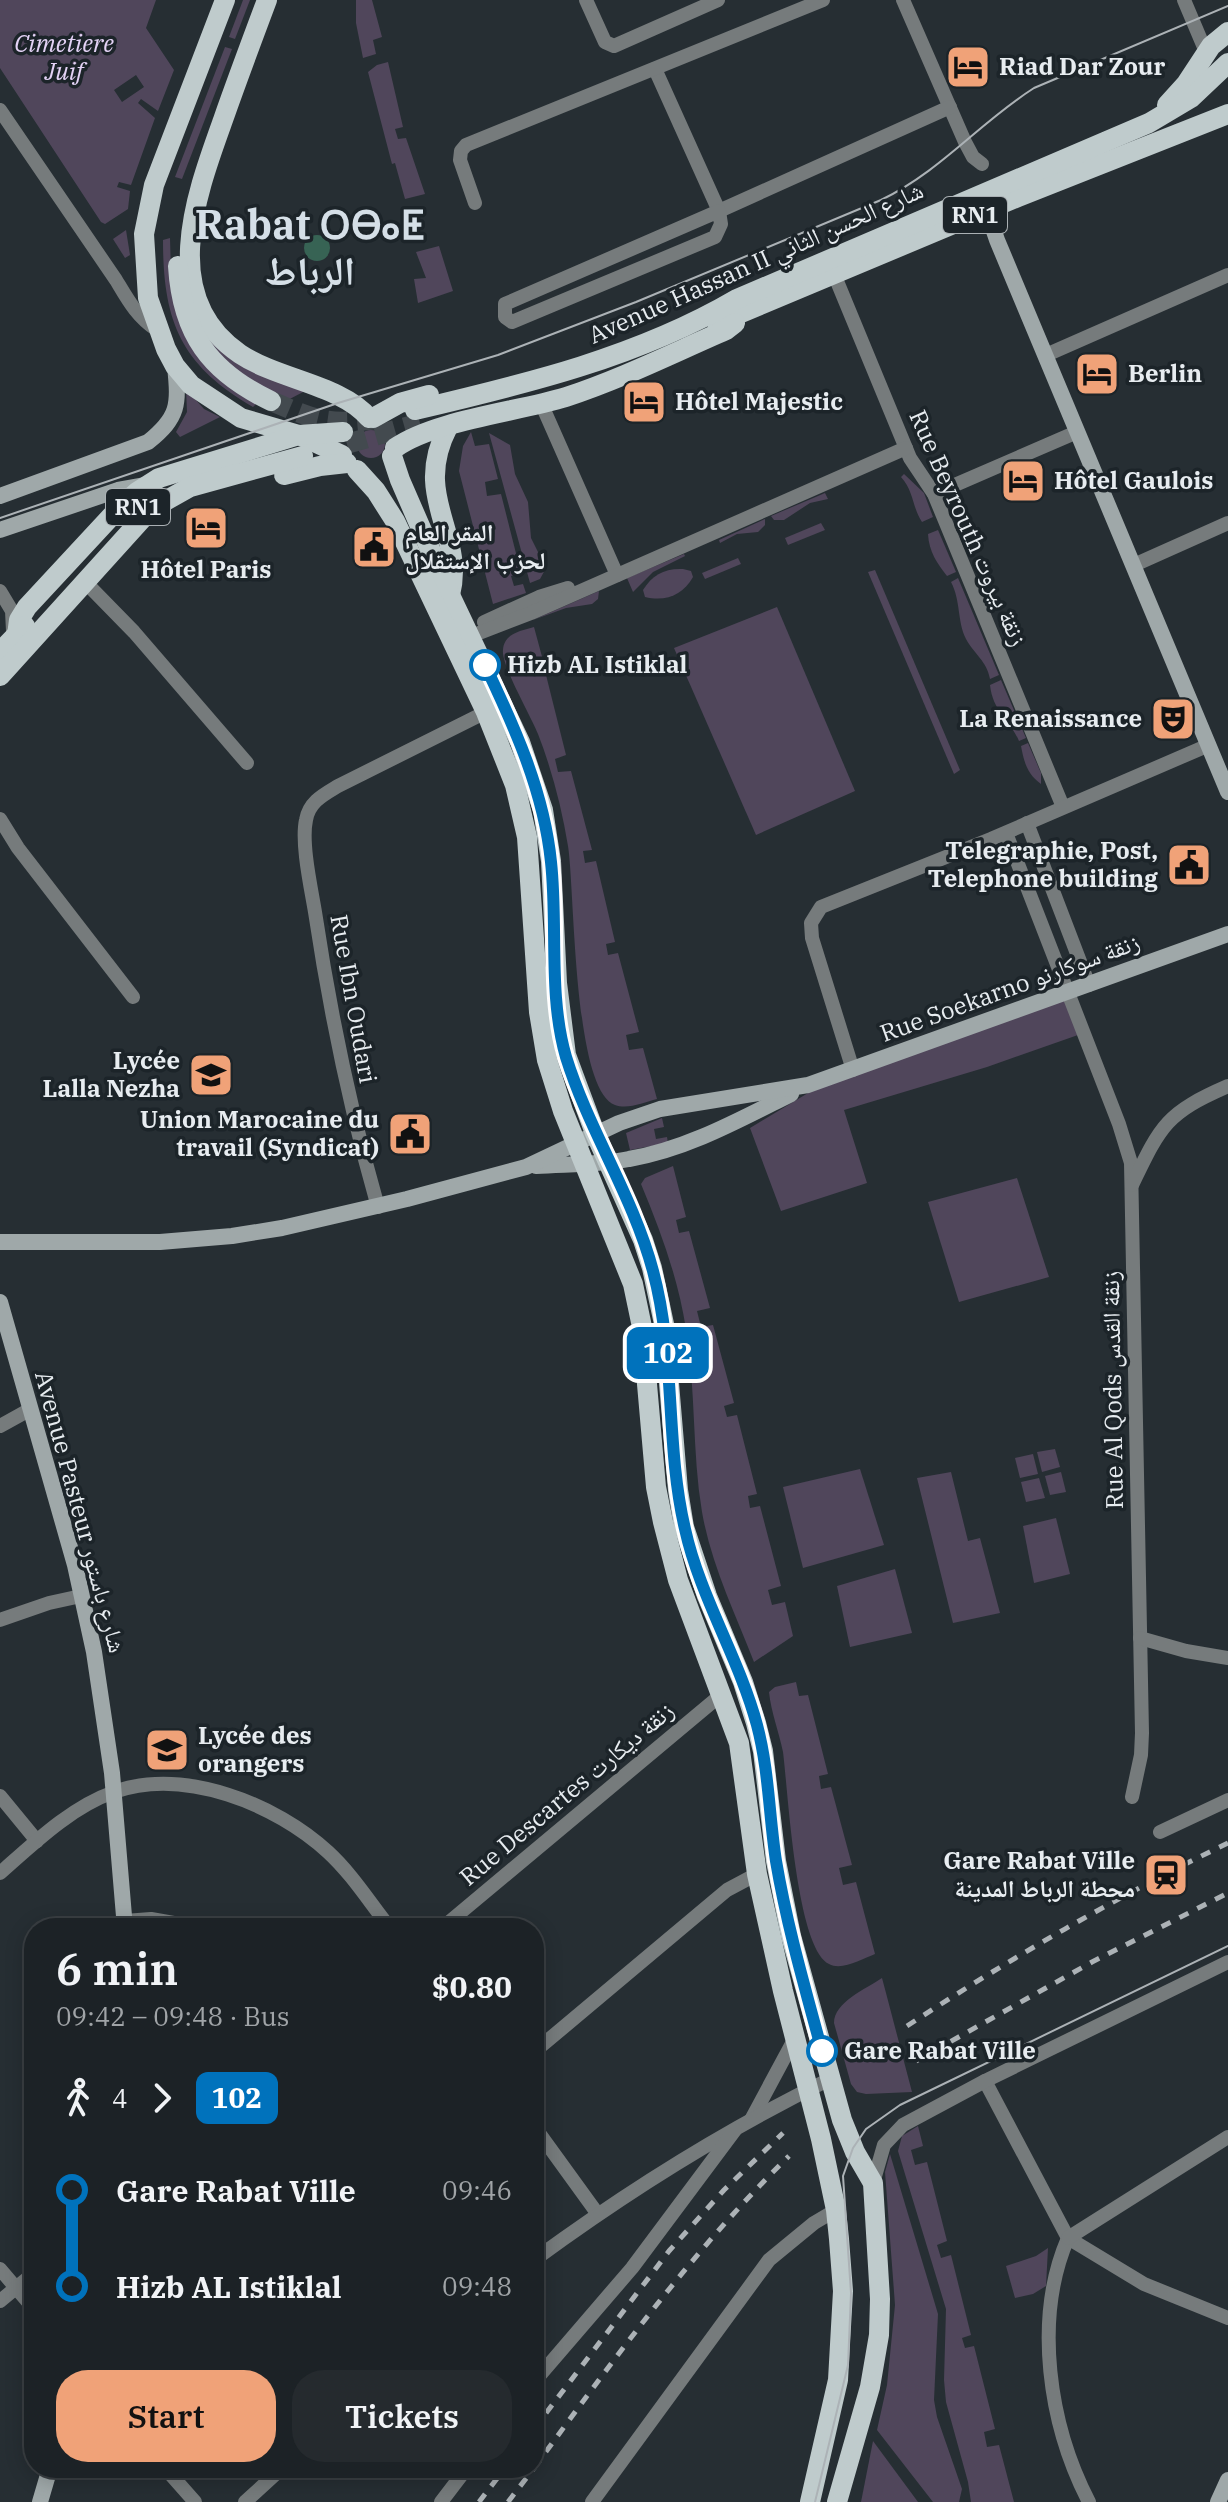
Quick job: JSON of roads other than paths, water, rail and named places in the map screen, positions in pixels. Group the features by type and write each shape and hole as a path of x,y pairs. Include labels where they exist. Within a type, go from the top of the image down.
{"main road":[{"path":"225,0 159,168 146,216 145,269 148,298 157,330 175,366 191,385 241,418 301,445 378,470 393,452 419,435 541,403 621,377 726,330 742,305 717,302 560,362 400,403 371,418 357,420 343,432 301,445 171,473 148,485 118,509 27,607 19,620 14,642 51,632 146,529 169,511 183,504 320,466 349,463"},
{"path":"267,0 194,208 189,252 197,300 214,329 237,352 283,375 339,395 391,431 400,480 450,595 460,637 521,806 529,861 541,1032 552,1079 633,1284 642,1327 656,1487 663,1522 678,1580 722,1694 742,1758 757,1874 836,2210 843,2291 840,2359 836,2392 810,2502"},
{"path":"1149,123 1186,84 1206,52 1228,32"},
{"name":"Avenue Hassan II شارع الحسن الثاني","path":"742,305 834,274 1149,123 1201,90 1228,64"},
{"name":"RN1","path":"1228,64 1228,84"},
{"path":"239,73 220,94 186,185 178,231 179,278 185,316 197,342 226,373 271,401"},
{"name":"Avenue Hassan II شارع الحسن الثاني","path":"418,417 591,374 742,305 984,202 1228,114"},
{"path":"448,427 438,448 434,482 453,559 454,577 450,595"},
{"path":"343,432 340,444 349,463 376,491 395,521 520,742 543,810 551,861 557,983 566,1055 595,1133 643,1240 658,1289 669,1360 678,1490 684,1527 702,1583 743,1682 756,1723 763,1751 782,1894 830,2079 850,2140 873,2183 880,2299 879,2335 870,2387 837,2502"},
{"name":"RN1","path":"0,676 14,642 137,522 164,500 301,445"}],"street":[{"path":"586,0 609,46 620,44 718,0"},
{"path":"475,203 460,155 466,145 823,0"},
{"path":"903,0 973,157 982,164"},
{"path":"1184,0 1206,52"},
{"path":"655,69 719,211 721,224 715,237 512,322 505,317 505,304 719,211 950,107"},
{"path":"0,110 131,305 157,330"},
{"path":"984,202 1228,792"},
{"name":"Rue Beyrouth زنقة بيروت","path":"834,274 906,448 917,472 934,494 1063,807"},
{"path":"1046,355 1228,275"},
{"path":"0,496 148,442 165,428 176,410 178,390 175,366"},
{"path":"541,403 617,575"},
{"path":"934,494 1077,432"},
{"path":"460,637 617,575 906,448"},
{"path":"0,530 118,490 148,485"},
{"path":"1134,565 1228,523"},
{"path":"460,637 539,597 575,587"},
{"path":"92,589 134,632 247,763"},
{"path":"0,591 12,611 14,642"},
{"name":"Rue Ibn Oudari","path":"378,1207 357,1137 339,1055 310,883 306,816 316,799 486,712"},
{"path":"853,1070 812,938 811,923 815,913 830,902 1006,833 1209,745"},
{"path":"0,819 18,848 133,997"},
{"path":"1027,823 1089,985"},
{"path":"1006,833 1067,991"},
{"name":"Rue Soekarno زنقة سوكارنو","path":"526,1167 608,1162 652,1155 714,1132 808,1085 1228,934"},
{"name":"Rue Al Qods زنقة القدس","path":"1067,991 1131,1163 1141,1755 1132,1797"},
{"name":"Rue Soekarno زنقة سوكارنو","path":"526,1167 595,1133 660,1109 808,1085"},
{"path":"1131,1188 1163,1126 1185,1106 1228,1086"},
{"path":"0,1242 193,1240 282,1228 378,1207 526,1167"},
{"name":"Avenue Pasteur شارع باستور","path":"0,1302 62,1518 100,1687 114,1792 124,1918"},
{"path":"0,1426 29,1410"},
{"path":"0,1620 81,1596"},
{"path":"1140,1638 1186,1651 1228,1658"},
{"name":"Rue Descartes زنقة ديكارت","path":"454,1918 722,1694"},
{"path":"0,1873 70,1816 114,1792 141,1785 181,1786 218,1792 277,1816 327,1851 382,1918"},
{"path":"0,1796 37,1841"},
{"path":"1160,1832 1228,1800"},
{"path":"544,2044 727,1890 757,1874"},
{"path":"873,2183 880,2153 896,2130 985,2081 1228,1962"},
{"path":"752,2118 795,2038"},
{"path":"544,2253 597,2213 752,2118 830,2079"},
{"path":"985,2081 1068,2238 1144,2284 1228,2318"},
{"path":"544,2370 632,2268 738,2127"},
{"path":"1089,2502 1064,2437 1051,2365 1049,2334 1054,2275 1068,2238 1228,2137"},
{"path":"544,2140 597,2213"},
{"path":"592,2502 769,2260 814,2223 836,2210"},
{"path":"0,2269 24,2297"},
{"path":"0,2301 24,2280"},
{"path":"40,2502 47,2478"},
{"path":"174,2478 195,2502"},
{"path":"245,2502 271,2478"},
{"path":"441,2502 459,2478"},
{"path":"1218,2502 1228,2480"}],"tunnel":[{"path":"271,401 302,414 337,422 383,418"},
{"path":"318,452 420,423"}],"tram line":[{"path":"0,518 338,403 498,355 636,302 881,200 922,175 1034,88 1228,6"},
{"path":"815,2502 848,2365 851,2293 843,2176 853,2148 866,2129 900,2105 1228,1946"}],"railway":[{"path":"907,2026 1064,1929 1228,1843"},
{"path":"916,2061 1092,1962 1228,1893"},
{"path":"544,2416 669,2251 724,2190 783,2133"},
{"path":"544,2454 624,2346 687,2268 789,2156"},
{"path":"479,2502 497,2478"},
{"path":"508,2502 526,2478"}],"place":[{"name":"Riad Dar Zour","path":"968,67"},
{"name":"Berlin","path":"1097,374"},
{"name":"Hôtel Majestic","path":"644,402"},
{"name":"Hôtel Gaulois","path":"1023,481"},
{"name":"Hôtel Paris","path":"206,528"},
{"name":"المقر العام لحزب الإستقلال","path":"374,547"},
{"name":"Hizb AL Istiklal","path":"485,665"},
{"name":"La Renaissance","path":"1173,719"},
{"name":"Telegraphie, Post, Telephone building","path":"1189,865"},
{"name":"Lycée Lalla Nezha","path":"211,1075"},
{"name":"Union Marocaine du travail (Syndicat)","path":"410,1134"},
{"name":"Lycée des orangers","path":"167,1750"},
{"name":"Gare Rabat Ville محطة الرباط المدينة","path":"1166,1875"},
{"name":"Gare Rabat Ville","path":"822,2051"}],"district":[{"name":"Rabat ⵔⴱⴰⵟ الرباط","path":"310,248"}],"park label":[{"name":"Cimetiere Juif","path":"64,58"}]}
